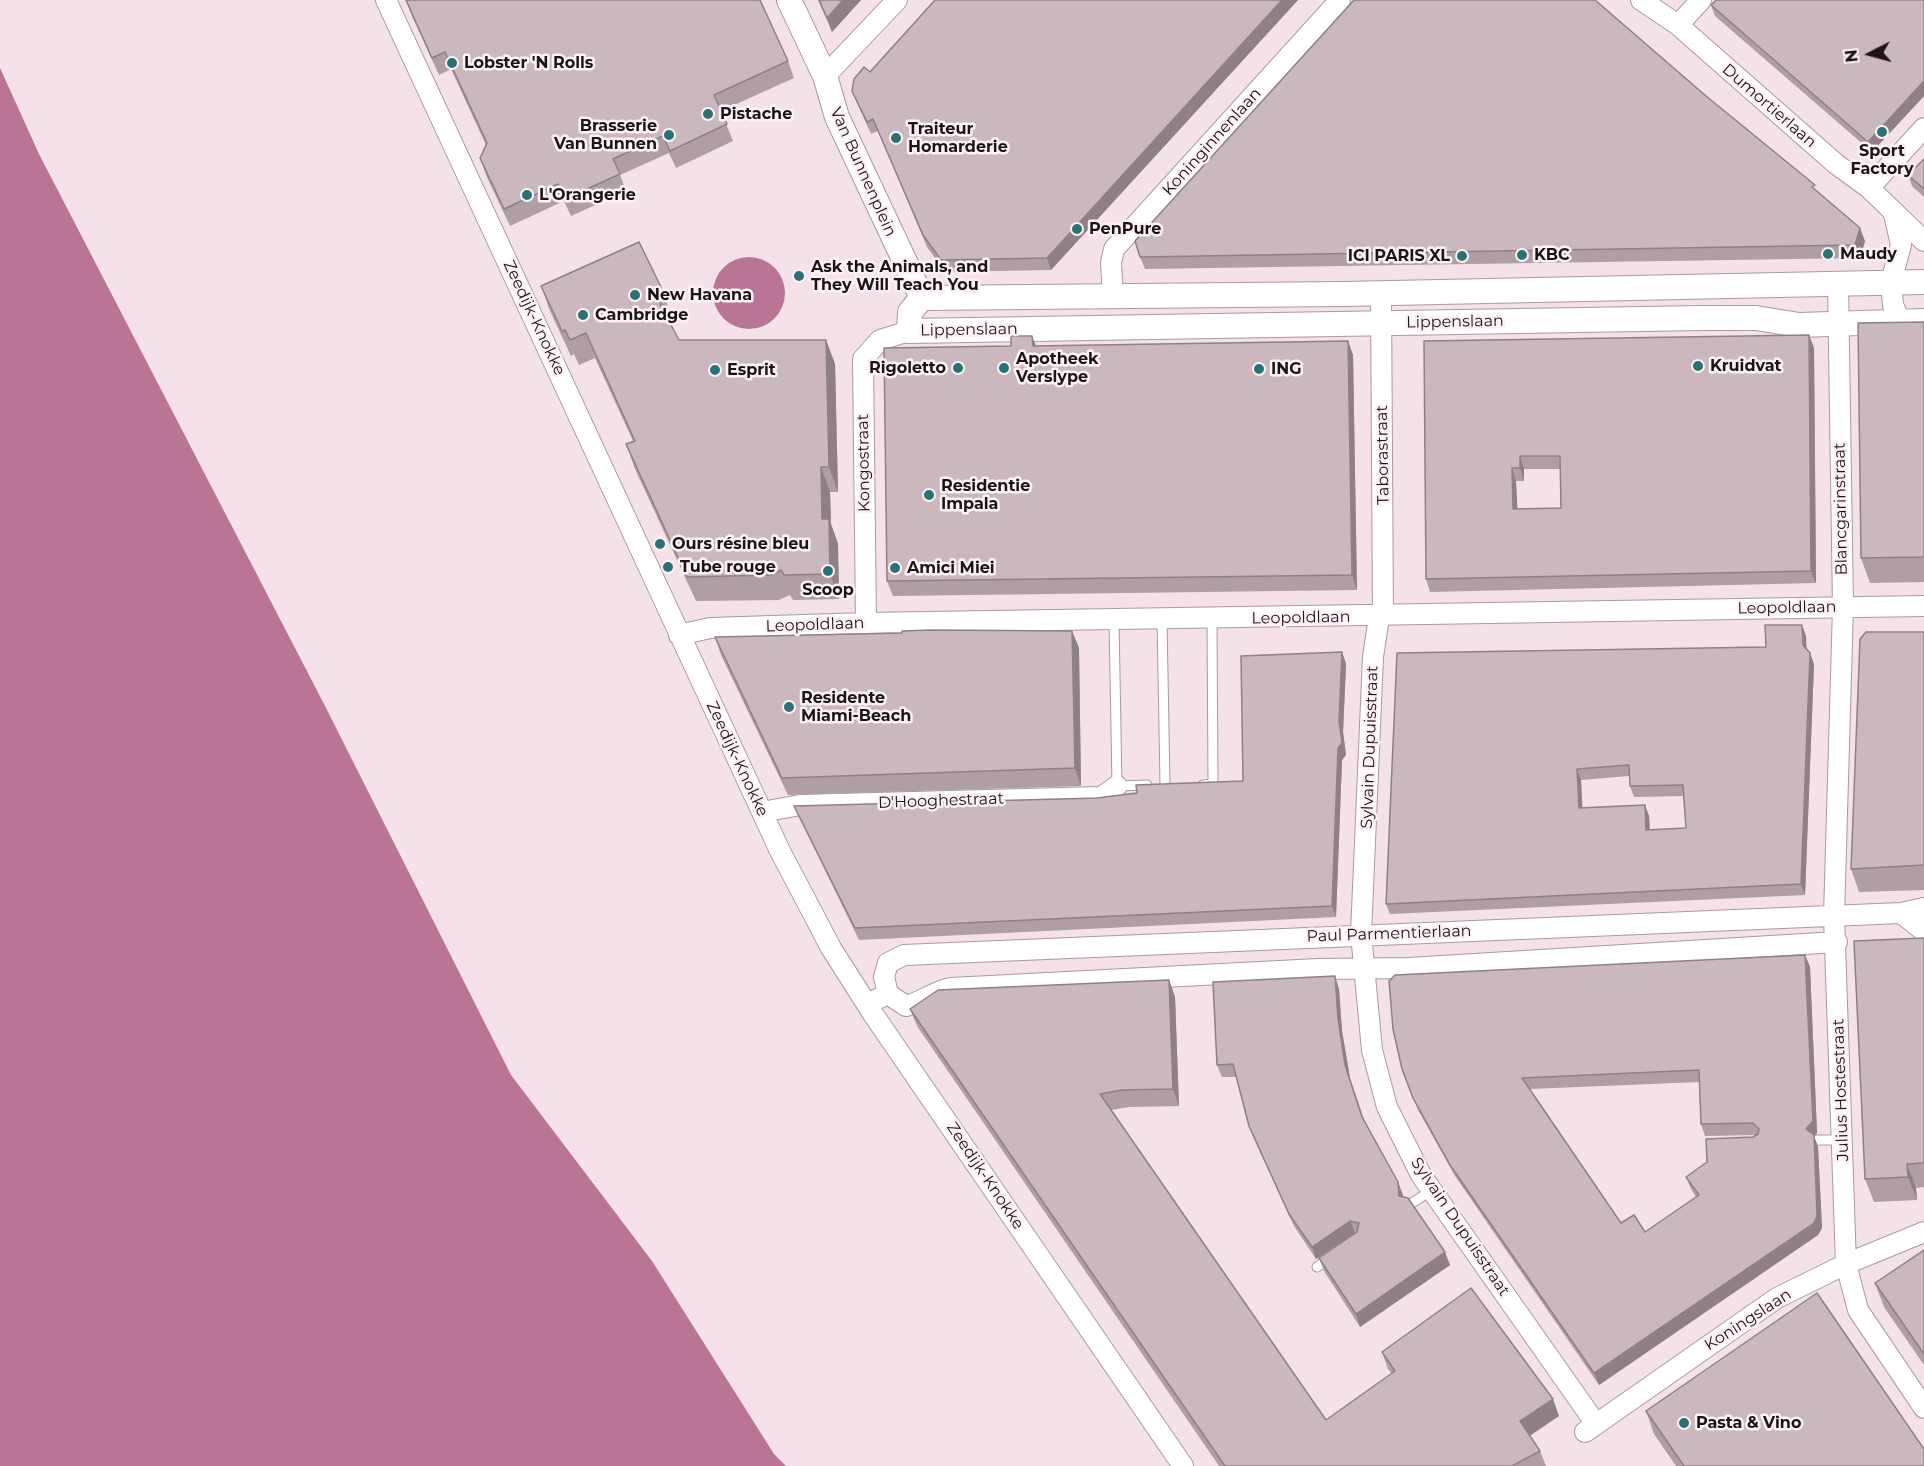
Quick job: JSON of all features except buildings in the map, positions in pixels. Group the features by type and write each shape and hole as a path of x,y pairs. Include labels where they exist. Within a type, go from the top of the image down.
{"street":[{"name":"Zeedijk-Knokke","path":"386,0 762,812 831,948 1183,1466"},
{"name":"Van Bunnenplein","path":"789,0 825,76 837,117 922,298"},
{"path":"825,76 897,0"},
{"name":"Koninginnenlaan","path":"1113,295 1111,263 1114,249 1340,0"},
{"name":"Dumortierlaan","path":"1641,0 1678,25 1836,164 1869,188 1924,241"},
{"path":"1678,25 1701,0"},
{"path":"1869,188 1924,128"},
{"path":"1894,214 1901,244 1891,282 1893,305 1900,321"},
{"name":"Lippenslaan","path":"1924,282 1381,293 922,298 910,312 909,331 1703,318 1756,318 1799,325 1924,321"},
{"name":"Blancgarinstraat","path":"1834,916 1843,607 1838,283"},
{"name":"Taborastraat","path":"1381,293 1381,617"},
{"name":"Kongostraat","path":"866,623 863,359 880,340 909,331"},
{"name":"Leopoldlaan","path":"679,635 710,628 866,623 1381,617 1924,606"},
{"name":"Sylvain Dupuisstraat","path":"1381,617 1373,657 1361,934 1372,1050 1387,1107 1422,1175 1590,1428"},
{"name":"D'Hooghestraat","path":"762,812 800,805 1101,797 1117,786"},
{"name":"Paul Parmentierlaan","path":"1837,942 1364,970 1318,969 951,988 938,990 923,1001 906,1006 888,994 884,977 888,963 904,955 1901,913 1924,908"},
{"path":"1901,913 1924,931"},
{"name":"Julius Hostestraat","path":"1834,916 1837,942 1846,1264 1858,1310 1924,1408"},
{"path":"867,1004 888,994"},
{"name":"Koningslaan","path":"1590,1428 1777,1298 1846,1264 1924,1232"}],"lane":[{"path":"1162,619 1165,785"},
{"path":"1189,785 1213,784 1212,619"},
{"path":"1114,620 1117,786 1177,785"},
{"path":"1817,1140 1843,1140"},
{"path":"1409,1205 1432,1190"},
{"path":"1317,1267 1342,1250"}],"shaded area":[{"path":"0,68 39,154 324,704 511,1075 652,1261 774,1454 786,1466 0,1466"},
{"path":"742,257 756,257 775,267 785,286 785,300 775,319 756,329 742,329 723,319 713,300 713,286 723,267"}],"place":[{"name":"Lobster 'N Rolls","path":"452,63"},
{"name":"Pistache","path":"708,114"},
{"name":"Sport Factory","path":"1882,132"},
{"name":"Brasserie Van Bunnen","path":"669,135"},
{"name":"Traiteur Homarderie","path":"896,138"},
{"name":"L'Orangerie","path":"527,195"},
{"name":"PenPure","path":"1077,229"},
{"name":"Maudy","path":"1828,254"},
{"name":"KBC","path":"1522,255"},
{"name":"ICI PARIS XL","path":"1462,256"},
{"name":"Ask the Animals, and They Will Teach You","path":"799,276"},
{"name":"New Havana","path":"635,295"},
{"name":"Cambridge","path":"583,315"},
{"name":"Kruidvat","path":"1698,366"},
{"name":"Rigoletto","path":"958,368"},
{"name":"Apotheek Verslype","path":"1004,368"},
{"name":"ING","path":"1259,369"},
{"name":"Esprit","path":"715,370"},
{"name":"Residentie Impala","path":"929,495"},
{"name":"Ours résine bleu","path":"660,544"},
{"name":"Tube rouge","path":"668,567"},
{"name":"Amici Miei","path":"895,568"},
{"name":"Scoop","path":"828,571"},
{"name":"Residente Miami-Beach","path":"789,707"},
{"name":"Pasta & Vino","path":"1684,1423"}]}
